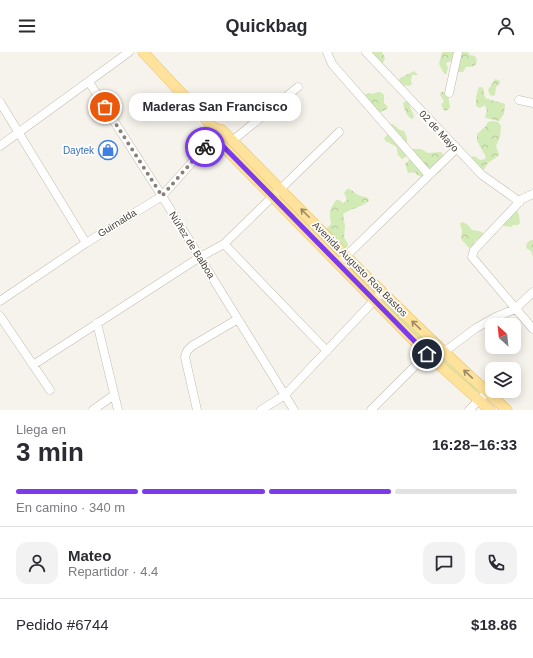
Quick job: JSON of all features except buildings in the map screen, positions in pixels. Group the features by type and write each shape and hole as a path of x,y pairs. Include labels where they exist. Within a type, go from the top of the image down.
{"main road":[{"name":"Avenida Augusto Roa Bastos","path":"143,52 217,132 277,193 346,256 485,390"},
{"name":"Avenida Augusto Roa Bastos","path":"217,132 232,141 338,263 427,354 490,410"},
{"name":"Avenida Augusto Roa Bastos","path":"494,398 507,410"}],"street":[{"path":"0,146 20,133 129,52"},
{"path":"328,52 332,64 429,175"},
{"name":"02 de Mayo","path":"366,52 482,175 520,202"},
{"path":"449,93 458,52"},
{"name":"Núñez de Balboa","path":"89,82 162,196 294,410"},
{"path":"232,141 298,87"},
{"path":"519,100 533,103"},
{"path":"0,102 86,243"},
{"name":"Guirnalda","path":"0,301 86,243 162,196 217,132"},
{"path":"33,364 200,257 224,244 339,132"},
{"path":"338,263 456,149"},
{"path":"533,194 520,202 474,250 472,254 473,260 533,329"},
{"path":"224,244 327,351"},
{"path":"261,410 285,395 382,292"},
{"path":"371,410 427,354 444,352 476,328 515,309 533,292"},
{"path":"0,316 50,390"},
{"path":"197,410 185,357 187,351 192,346 238,319"},
{"path":"97,323 118,410"},
{"path":"469,410 485,394"},
{"path":"93,410 114,395"}],"green space":[{"path":"370,52 382,52 385,58 383,63 380,64"},
{"path":"442,52 455,52 454,60 446,63 448,68 446,74 443,72 439,64"},
{"path":"457,52 468,52 470,55 475,56 477,60 476,64 466,67 463,72 458,72"},
{"path":"414,71 418,75 412,75 412,84 409,86 401,85 399,80 400,78"},
{"path":"495,79 500,81 500,83 496,87 495,95 492,96 488,90"},
{"path":"479,87 483,88 485,98 505,104 504,114 499,121 486,118 485,116 487,111 485,105 480,108 476,106 476,97"},
{"path":"378,92 384,95 384,103 388,107 387,109 378,113 364,95"},
{"path":"441,92 448,94 450,108 446,111 441,105 444,101 440,95"},
{"path":"244,94 251,104 231,119 223,109"},
{"path":"406,101 409,103 414,115 412,119 407,115 404,108 403,103"},
{"path":"488,122 498,122 501,126 500,137 496,146 499,154 488,163 481,174 469,159 474,156 480,160 485,159 486,157 477,141 477,134"},
{"path":"392,124 404,131 407,138 407,156 402,159 398,155 396,147 389,142 386,142 384,138 389,133 389,125"},
{"path":"421,149 428,153 441,152 444,156 441,171 427,177 417,175 415,172 408,173 405,164 411,158 411,150"},
{"path":"347,189 368,198 369,201 343,214 345,226 344,237 348,246 343,250 326,229 331,224 331,208 336,200 343,203 347,200 344,193"},
{"path":"514,211 517,211 519,215 520,223 511,227 504,226 502,224 507,219 510,220"},
{"path":"462,222 467,224 472,230 483,233 484,236 475,241 472,249 470,249 461,239 462,231 460,224"},
{"path":"533,240 533,257 531,251 526,248 527,243"},
{"path":"385,300 424,340 423,343 382,303 382,301"},
{"path":"440,357 478,390 477,392 438,358"}],"way so far":[{"path":"105,107 162,196 205,147"}],"place":[{"name":"Maderas San Francisco","path":"105,107"},
{"name":"Daytek","path":"108,150"}],"route":[{"path":"205,147 214,137 427,354"}]}
